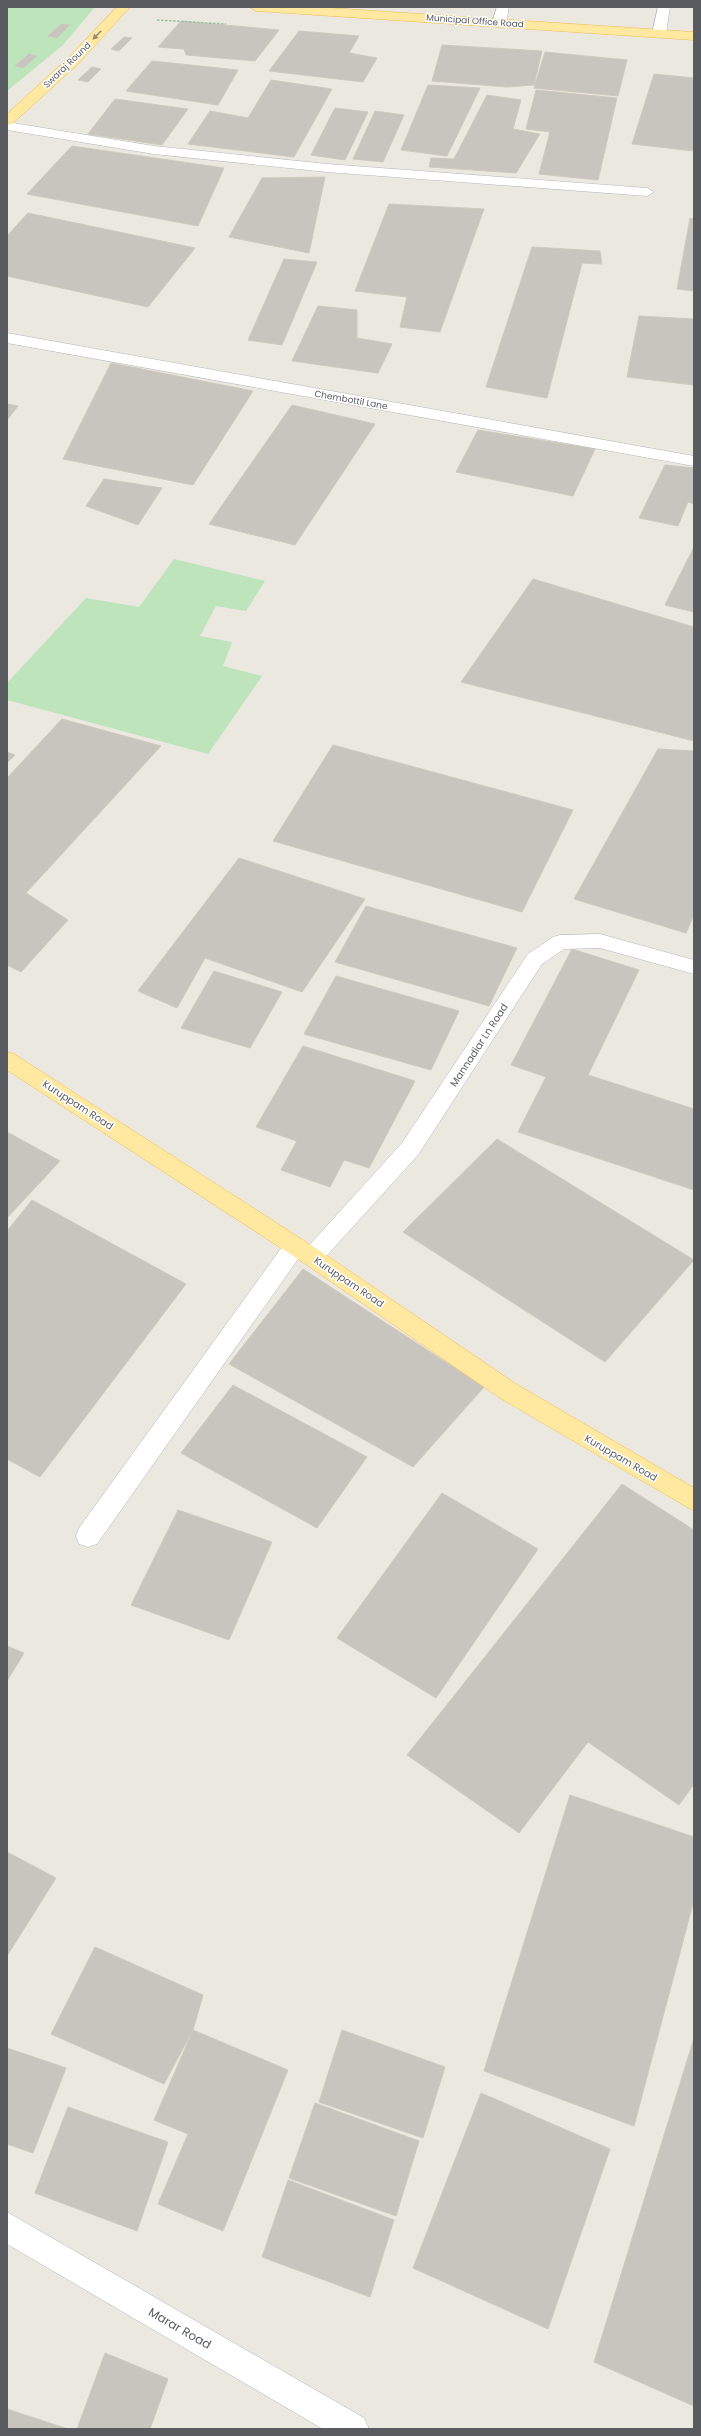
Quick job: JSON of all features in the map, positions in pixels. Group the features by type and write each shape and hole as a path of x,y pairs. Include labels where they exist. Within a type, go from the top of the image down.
{"main road":[{"name":"Swaraj Round","path":"7,121 73,61 124,7"},
{"name":"Municipal Office Road","path":"256,7 694,36"},
{"name":"Kuruppam Road","path":"7,1060 304,1252 508,1392 694,1500"}],"street":[{"path":"499,23 503,7"},
{"path":"659,34 664,7"},
{"path":"7,126 154,150 319,168 647,192"},
{"name":"Chembottil Lane","path":"7,338 694,461"},
{"name":"Mannadiar Ln Road","path":"88,1536 304,1252 410,1149 535,959 560,942 600,941 694,967"},
{"name":"Marar Road","path":"7,2227 353,2429"}],"green space":[{"path":"7,7 95,7 63,45 7,91"},
{"path":"174,559 265,581 246,611 216,606 200,636 232,642 223,666 262,676 208,754 7,700 7,683 86,598 139,607"}],"building":[{"path":"181,21 279,30 255,61 186,55 184,49 158,47"},
{"path":"61,24 70,25 57,38 48,36"},
{"path":"299,31 359,36 349,53 377,58 363,82 269,71"},
{"path":"124,37 132,38 119,51 111,49"},
{"path":"442,45 542,51 534,85 507,87 432,81"},
{"path":"545,52 627,60 618,96 534,88"},
{"path":"29,54 37,56 23,68 15,66"},
{"path":"152,61 238,70 218,105 126,91"},
{"path":"92,67 101,69 88,82 78,80"},
{"path":"654,74 694,78 694,151 632,144"},
{"path":"271,80 332,89 294,157 188,144 210,111 248,118"},
{"path":"428,85 480,88 447,156 401,150"},
{"path":"536,90 617,98 598,180 539,174 550,132 526,129"},
{"path":"487,95 521,100 513,129 540,134 516,173 429,167 431,158 454,159"},
{"path":"115,99 188,109 162,145 88,134"},
{"path":"335,108 368,112 345,160 311,155"},
{"path":"375,111 404,115 383,162 353,159"},
{"path":"72,146 224,168 198,226 27,194"},
{"path":"325,177 309,253 229,237 262,178"},
{"path":"389,204 484,209 440,332 400,327 407,297 355,291"},
{"path":"28,213 195,248 148,307 7,276 7,236"},
{"path":"690,218 694,219 694,291 677,289"},
{"path":"532,247 600,251 602,264 582,263 547,398 486,387"},
{"path":"284,259 317,262 282,345 248,340"},
{"path":"318,306 357,310 357,338 392,344 378,373 292,361"},
{"path":"639,316 694,319 694,385 627,377"},
{"path":"111,363 253,391 193,485 63,459"},
{"path":"7,404 18,406 7,420"},
{"path":"292,405 375,424 295,545 209,524"},
{"path":"478,430 595,449 573,496 456,472"},
{"path":"665,465 694,468 694,504 688,502 678,526 639,518"},
{"path":"104,479 162,488 138,525 86,506"},
{"path":"694,547 694,612 665,605"},
{"path":"533,579 694,627 694,741 461,682"},
{"path":"62,719 161,746 26,893 68,920 21,972 7,965 7,778"},
{"path":"333,745 573,810 522,912 273,841"},
{"path":"658,749 694,751 694,915 686,933 574,899"},
{"path":"7,752 15,755 7,763"},
{"path":"239,858 365,899 302,992 205,958 177,1008 138,991"},
{"path":"366,906 517,948 489,1006 335,962"},
{"path":"572,949 639,970 588,1075 694,1109 694,1190 518,1132 546,1077 511,1065"},
{"path":"214,971 282,992 250,1048 181,1028"},
{"path":"336,976 459,1011 431,1070 304,1034"},
{"path":"303,1046 415,1081 369,1168 344,1160 330,1187 281,1170 297,1141 256,1127"},
{"path":"7,1132 60,1161 7,1218"},
{"path":"497,1139 694,1260 605,1362 403,1232"},
{"path":"32,1200 186,1284 40,1477 7,1459 7,1231"},
{"path":"303,1269 484,1387 413,1467 229,1364"},
{"path":"233,1385 367,1457 317,1528 181,1453"},
{"path":"622,1484 694,1530 694,1784 679,1805 588,1742 519,1833 407,1755"},
{"path":"442,1493 538,1549 436,1698 337,1638"},
{"path":"178,1510 272,1542 229,1640 131,1605"},
{"path":"7,1646 24,1653 7,1681"},
{"path":"570,1795 694,1837 694,1900 634,2126 484,2071"},
{"path":"7,1852 56,1878 7,1956"},
{"path":"95,1947 203,1995 193,2030 164,2084 51,2034"},
{"path":"193,2030 288,2070 223,2231 158,2204 188,2134 154,2120"},
{"path":"342,2030 445,2067 423,2138 319,2102"},
{"path":"694,2038 694,2406 594,2362"},
{"path":"7,2048 66,2068 33,2153 7,2144"},
{"path":"481,2093 610,2149 548,2329 413,2268"},
{"path":"315,2103 419,2141 396,2216 289,2178"},
{"path":"68,2107 168,2142 137,2231 35,2193"},
{"path":"288,2180 394,2220 370,2297 262,2257"},
{"path":"105,2353 168,2379 150,2429 77,2429"},
{"path":"7,2409 68,2429 7,2429"}]}
